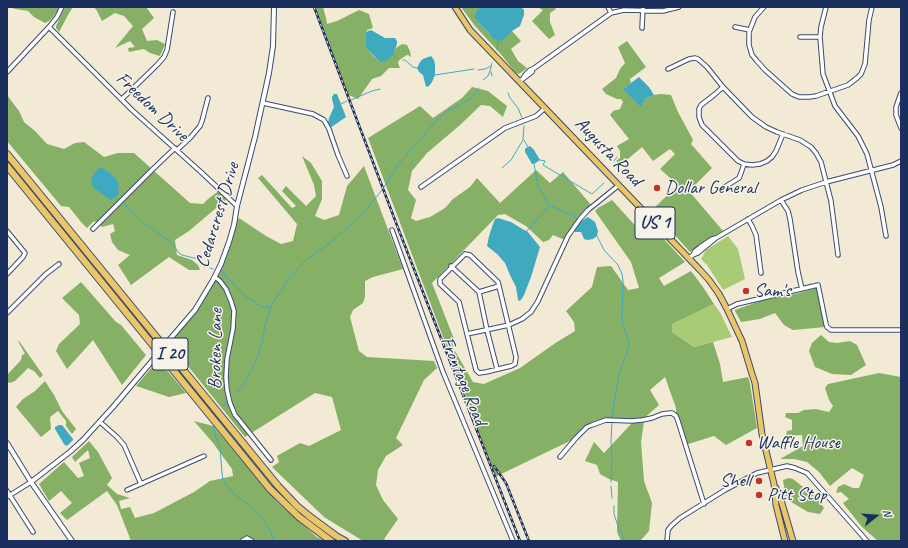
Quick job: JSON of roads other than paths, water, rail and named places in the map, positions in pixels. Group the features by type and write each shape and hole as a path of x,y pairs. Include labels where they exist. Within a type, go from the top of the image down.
{"highway":[{"name":"I 20","path":"7,154 266,472 288,497 303,511 319,524 345,541"},
{"name":"I 20","path":"7,166 270,489 299,518 330,541"}],"main road":[{"name":"Augusta Road","path":"455,7 470,30 522,79 545,108 618,185 691,257 719,294 742,341 750,363 755,383 762,434 771,470 776,505 785,541"},
{"name":"Augusta Road","path":"774,484 781,500 792,541"}],"street":[{"path":"7,72 49,28 62,7"},
{"name":"Cedarcrest Drive","path":"30,482 71,451 100,422 195,310 215,277 234,225 237,206 263,103 273,46 274,7"},
{"path":"608,7 611,13"},
{"path":"522,79 530,70 611,13 624,10 643,9 663,11 679,7"},
{"path":"764,7 755,18 750,30 749,35 752,55 765,70 786,89 796,96 809,97 816,96 850,83 862,72 865,64 869,20 872,7"},
{"path":"826,7 820,37 823,74 835,106 862,142 869,158 881,206 886,236"},
{"path":"642,28 643,9"},
{"path":"122,99 164,57 167,50 173,12"},
{"path":"735,27 750,30"},
{"name":"Freedom Drive","path":"49,28 122,99 237,206"},
{"path":"800,37 820,37"},
{"path":"695,58 696,53"},
{"path":"668,69 685,60 695,58 701,60 723,87 752,117 766,127 800,140 816,153 821,162 831,201 838,255"},
{"path":"723,87 714,96 701,105 699,109 699,118 702,125 738,161 744,164 757,165 770,159 776,151 783,134"},
{"path":"901,93 896,108 896,115 901,128"},
{"path":"93,228 154,168 190,138 200,126 208,98"},
{"path":"263,103 313,114 324,120 329,129 347,176"},
{"path":"694,107 699,109"},
{"path":"421,187 505,128 536,116 545,108"},
{"path":"691,257 716,238 781,200 802,190 826,182 892,165 901,161"},
{"path":"720,190 738,178 744,164"},
{"path":"467,334 508,325 522,319 531,312 538,301 568,236 588,210 618,185"},
{"path":"781,200 788,211 790,219 802,289"},
{"path":"748,219 756,235 761,273"},
{"name":"Frontage Road","path":"392,230 443,372 513,541"},
{"path":"7,231 25,253 23,258 7,274"},
{"path":"465,254 470,256 498,282 508,325 516,357 515,364 479,373 476,370 459,302 440,284 440,279 451,266 465,254"},
{"path":"7,313 46,274 59,264"},
{"path":"451,266 479,292 497,369"},
{"name":"Broken Lane","path":"215,277 226,289 234,311 226,377 230,403 240,421 271,460"},
{"path":"727,309 737,304 818,285 826,324 831,330 901,330"},
{"path":"479,292 499,286"},
{"path":"560,457 587,427 592,425 606,420 642,420 662,414 672,413 676,416 678,421 704,504"},
{"path":"100,422 124,445 141,484"},
{"path":"7,443 30,482 71,540"},
{"path":"127,490 204,456"},
{"path":"667,541 668,530 680,518 725,490 757,473 787,466 807,473 866,541"},
{"path":"8,496 30,482"},
{"path":"7,491 8,496 33,532"},
{"path":"242,541 247,538 252,541"}],"water":[{"path":"482,7 521,7 524,10 524,15 520,26 512,31 503,40 498,41 492,38 475,19 476,11"},
{"path":"371,30 385,38 395,38 397,41 393,55 386,61 379,61 366,47 366,33"},
{"path":"431,56 434,60 435,75 429,86 426,87 423,75 417,68 423,59"},
{"path":"639,77 649,87 654,95 645,99 641,107 623,89"},
{"path":"334,94 337,94 346,117 330,128 328,123 334,107 332,97"},
{"path":"530,146 540,160 534,164 532,164 525,152 525,149"},
{"path":"99,168 109,172 119,184 119,194 111,200 94,188 91,183 91,179"},
{"path":"588,217 595,222 598,231 597,236 593,239 587,240 584,239 581,232 575,232 574,229 580,222"},
{"path":"498,218 511,222 527,231 540,247 524,295 519,301 516,287 505,263 487,246 493,224 495,219"},
{"path":"62,425 73,439 66,446 55,429 55,427"}],"waterway":[{"path":"497,50 498,41"},
{"path":"393,55 399,60"},
{"path":"403,60 417,68"},
{"path":"483,80 488,76 492,63"},
{"path":"478,70 491,66"},
{"path":"435,75 474,69"},
{"path":"491,72 492,76"},
{"path":"384,187 397,166 437,120 448,111 468,100 479,88"},
{"path":"351,100 380,89"},
{"path":"508,93 518,108 522,118"},
{"path":"341,104 347,101"},
{"path":"502,168 511,160 523,140 524,126"},
{"path":"524,140 528,147"},
{"path":"614,161 617,157"},
{"path":"540,160 545,161 543,165 592,194 604,183"},
{"path":"534,164 538,186 549,205 574,216 577,219"},
{"path":"237,393 247,379 257,359 270,307 287,280 307,259 331,242 362,215 382,190"},
{"path":"122,202 144,223 171,242 179,253 198,259 204,267"},
{"path":"527,231 549,206"},
{"path":"597,236 604,250 618,265 622,274 622,319 629,344 619,373 612,417"},
{"path":"221,269 224,274 247,297 262,307 269,307"},
{"path":"223,406 227,402"},
{"path":"611,482 612,422"},
{"path":"214,426 215,435 220,448 223,480 234,494 254,509 262,518 271,532 274,541"},
{"path":"611,486 612,498"},
{"path":"614,506 614,514 625,541"}],"railway":[{"path":"314,7 520,541"},
{"path":"494,466 506,483 529,541"}],"place":[{"name":"Dollar General","path":"657,188"},
{"name":"Sam's","path":"746,291"},
{"name":"Waffle House","path":"749,443"},
{"name":"Shell","path":"759,481"},
{"name":"Pitt Stop","path":"759,495"}]}
